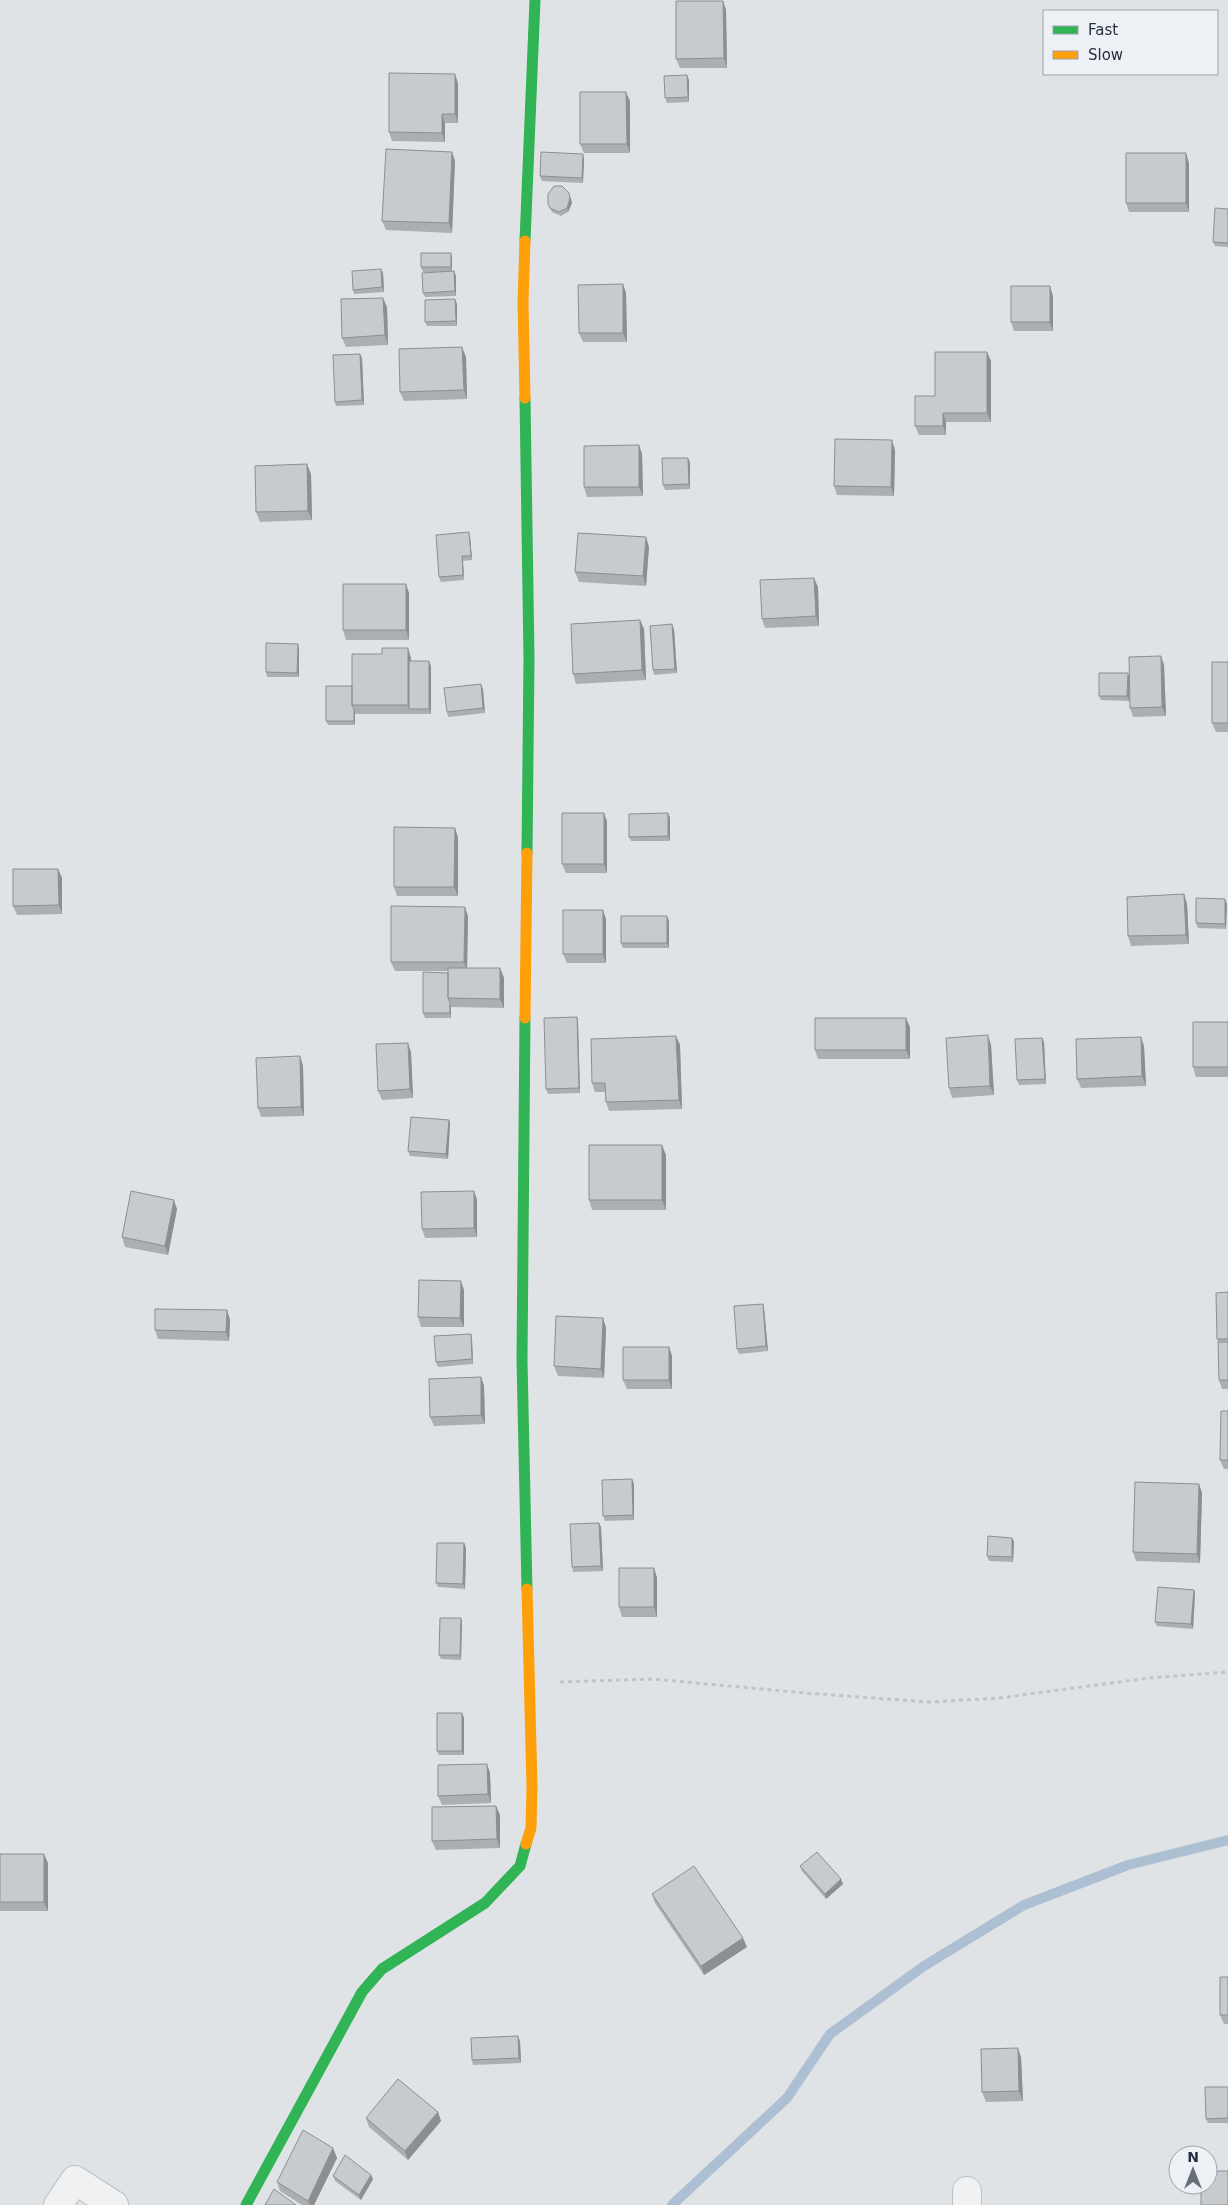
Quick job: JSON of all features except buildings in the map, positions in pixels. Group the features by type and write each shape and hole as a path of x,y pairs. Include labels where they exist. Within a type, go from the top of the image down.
{"street":[{"path":"246,2205 362,1992 382,1969 484,1903 520,1866 531,1828 532,1787 522,1360 529,658 523,302 535,0"},
{"path":"58,2205 75,2180 114,2205"}],"path":[{"path":"530,1684 598,1679 654,1679 929,1702 999,1698 1149,1678 1228,1672"}],"waterway":[{"path":"672,2205 787,2098 830,2034 924,1966 1024,1905 1128,1865 1228,1840"}],"traffic: fast":[{"path":"525,241 535,0"},
{"path":"525,398 529,658 527,853"},
{"path":"525,1018 522,1360 527,1589"},
{"path":"246,2205 362,1992 382,1969 485,1903 520,1866 526,1844"}],"traffic: slow":[{"path":"525,241 523,302 525,398"},
{"path":"525,1018 527,853"},
{"path":"526,1844 531,1828 532,1787 527,1589"}]}
